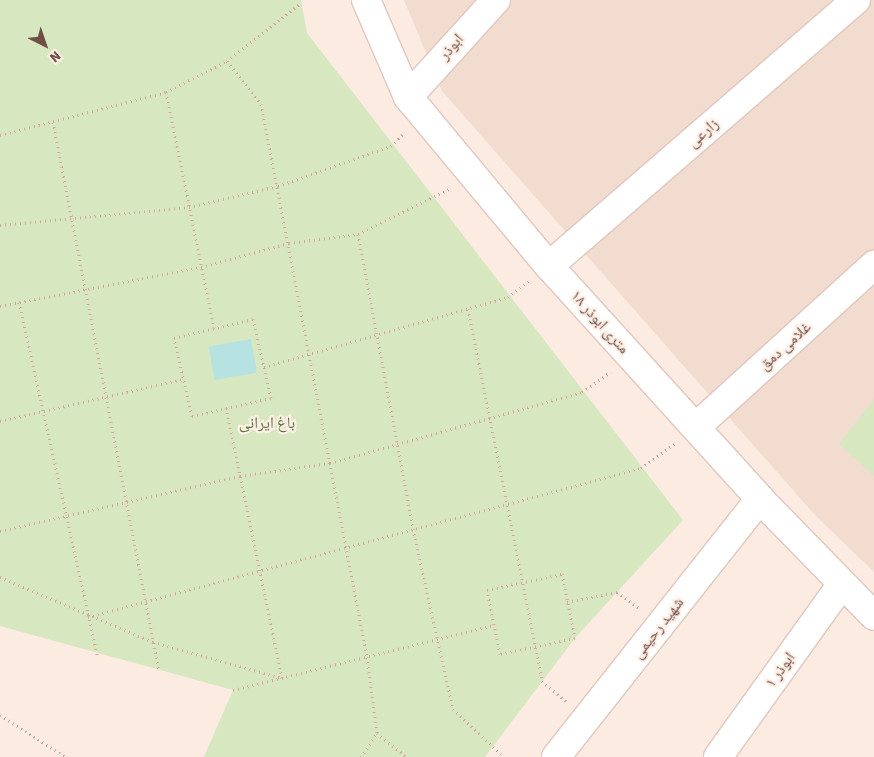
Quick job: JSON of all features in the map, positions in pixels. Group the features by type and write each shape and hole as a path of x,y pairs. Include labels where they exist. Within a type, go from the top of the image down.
{"street":[{"name":"۱۸ متری ابوذر","path":"366,0 416,106 549,266 760,500 874,616"},
{"name":"ابوذر","path":"416,106 496,0"},
{"name":"زارعی","path":"549,266 856,0"},
{"name":"غلامی دمق","path":"696,427 874,265"},
{"name":"شهید رحیمی","path":"556,757 760,500"},
{"name":"ابوذر ۱","path":"718,757 842,584"}],"path":[{"path":"0,135 166,92 227,61 301,3"},
{"path":"227,61 261,104 311,353 367,657 377,733 361,757"},
{"path":"166,92 214,328"},
{"path":"0,225 71,216 189,207 278,186 391,146 416,106"},
{"path":"53,122 159,671"},
{"path":"0,306 202,267 289,243 358,234 473,175"},
{"path":"358,234 413,529 453,709 504,757"},
{"path":"264,367 508,297 549,266"},
{"path":"19,302 97,655"},
{"path":"468,309 520,583 538,645 542,681 586,718"},
{"path":"253,319 264,367 272,398 192,416 174,338 253,319"},
{"path":"0,531 240,476 330,462 397,442 489,419 582,392 633,358"},
{"path":"0,421 184,379"},
{"path":"226,408 282,678"},
{"path":"88,617 641,468 696,427"},
{"path":"562,574 567,602 574,638 500,654 487,590 562,574"},
{"path":"0,577 88,617 153,642 282,678"},
{"path":"567,602 617,592 661,624"},
{"path":"233,690 494,624"},
{"path":"0,715 66,757"},
{"path":"377,733 407,757"}],"shaded area":[{"path":"404,0 874,0 874,572 814,514 442,91"}],"green space":[{"name":"باغ ایرانی","path":"0,0 301,0 307,33 683,520 575,638 485,757 204,757 233,690 0,626"},
{"path":"874,399 874,476 839,444"}],"water":[{"path":"251,339 257,372 215,380 209,346"}]}
